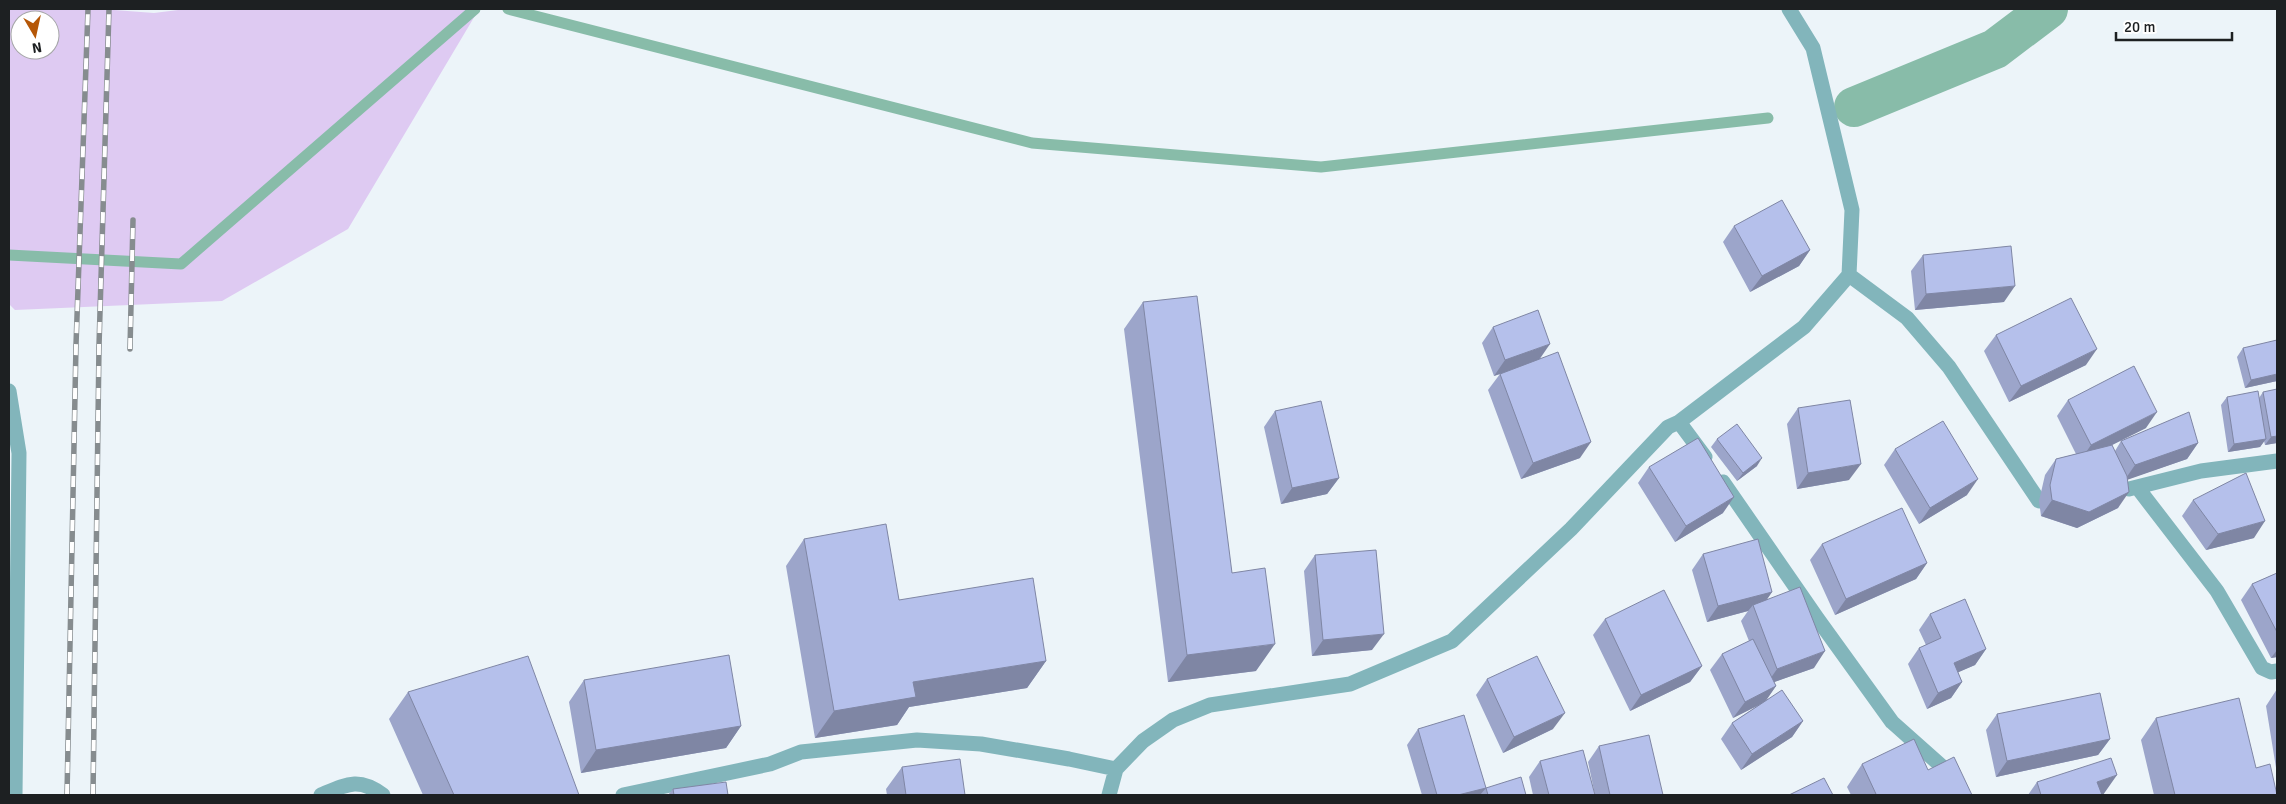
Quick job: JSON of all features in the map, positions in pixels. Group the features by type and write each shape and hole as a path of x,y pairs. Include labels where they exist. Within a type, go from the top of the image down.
{"street":[{"path":"1109,795 1116,770 1143,741 1173,720 1210,705 1350,684 1452,640 1571,529 1668,427 1680,422 1804,327 1849,276 1852,210 1813,48 1789,9"},
{"path":"1849,276 1907,318 1949,367 2039,501"},
{"path":"9,391 19,452 15,795"},
{"path":"1680,422 1892,722 1947,771 1962,795"},
{"path":"2116,492 2201,471 2277,461"},
{"path":"2137,487 2217,591 2262,668 2270,672 2277,671"},
{"path":"623,795 770,764 802,752 917,740 981,744 1070,759 1116,770"},
{"path":"321,795 346,784 370,785 383,795"}],"shaded area":[{"path":"9,9 101,9 154,13 186,9 479,9 348,229 222,301 15,310 9,304"}],"building":[{"path":"1782,200 1810,250 1762,276 1734,226"},
{"path":"2011,246 2015,286 1926,294 1923,255"},
{"path":"1197,296 1232,573 1265,568 1275,644 1187,655 1143,302"},
{"path":"2071,298 2097,349 2021,386 1996,335"},
{"path":"1538,310 1550,344 1505,360 1493,327"},
{"path":"2277,340 2277,374 2251,380 2243,348"},
{"path":"1558,352 1591,442 1533,463 1500,374"},
{"path":"2134,366 2157,412 2091,445 2068,400"},
{"path":"2277,389 2277,436 2271,437 2263,392"},
{"path":"2258,391 2266,439 2234,444 2227,397"},
{"path":"1850,400 1861,464 1808,473 1798,408"},
{"path":"1321,401 1339,478 1292,488 1275,411"},
{"path":"2189,412 2198,443 2135,465 2121,441"},
{"path":"1943,421 1978,479 1930,508 1895,449"},
{"path":"1737,424 1762,458 1743,473 1717,439"},
{"path":"1698,438 1734,497 1686,526 1649,467"},
{"path":"2112,445 2127,476 2129,492 2089,512 2052,500 2050,485 2056,459"},
{"path":"2246,473 2265,521 2218,534 2193,500"},
{"path":"1902,508 1927,563 1846,599 1822,544"},
{"path":"886,524 899,600 1033,578 1046,661 913,682 916,697 834,711 804,539"},
{"path":"1758,539 1772,592 1718,606 1703,554"},
{"path":"1376,550 1384,634 1323,640 1315,555"},
{"path":"2277,573 2277,632 2252,584"},
{"path":"1800,587 1825,651 1777,669 1753,605"},
{"path":"1664,590 1702,666 1641,695 1605,619"},
{"path":"1965,599 1986,649 1954,663 1962,682 1938,693 1919,648 1941,638 1930,614"},
{"path":"1753,639 1776,686 1745,702 1722,654"},
{"path":"729,655 741,726 596,750 584,680"},
{"path":"528,656 579,795 454,795 408,692"},
{"path":"1537,656 1565,713 1514,737 1487,679"},
{"path":"1782,690 1803,721 1752,754 1732,723"},
{"path":"2100,693 2110,739 2007,761 1997,714"},
{"path":"2239,698 2256,768 2270,764 2277,795 2175,795 2156,718"},
{"path":"1464,715 1486,788 1458,795 1437,795 1418,729"},
{"path":"1649,735 1663,795 1610,795 1599,746"},
{"path":"1914,739 1928,770 1954,757 1972,795 1874,795 1876,794 1862,764"},
{"path":"1583,750 1595,795 1549,795 1540,761"},
{"path":"2111,758 2117,775 2097,782 2102,795 2041,795 2037,782"},
{"path":"960,759 965,795 906,795 902,767"},
{"path":"1521,777 1526,795 1488,795 1486,788"},
{"path":"1824,778 1833,795 1789,795"},
{"path":"726,782 728,795 674,795 673,789"}],"waterway":[{"path":"9,255 181,264 475,9"},
{"path":"508,9 1032,143 1321,167 1768,118"},
{"path":"1854,107 1995,49 2048,9"}],"railway":[{"path":"67,795 76,345 88,9"},
{"path":"93,795 99,346 109,9"},
{"path":"130,349 133,220"}]}
